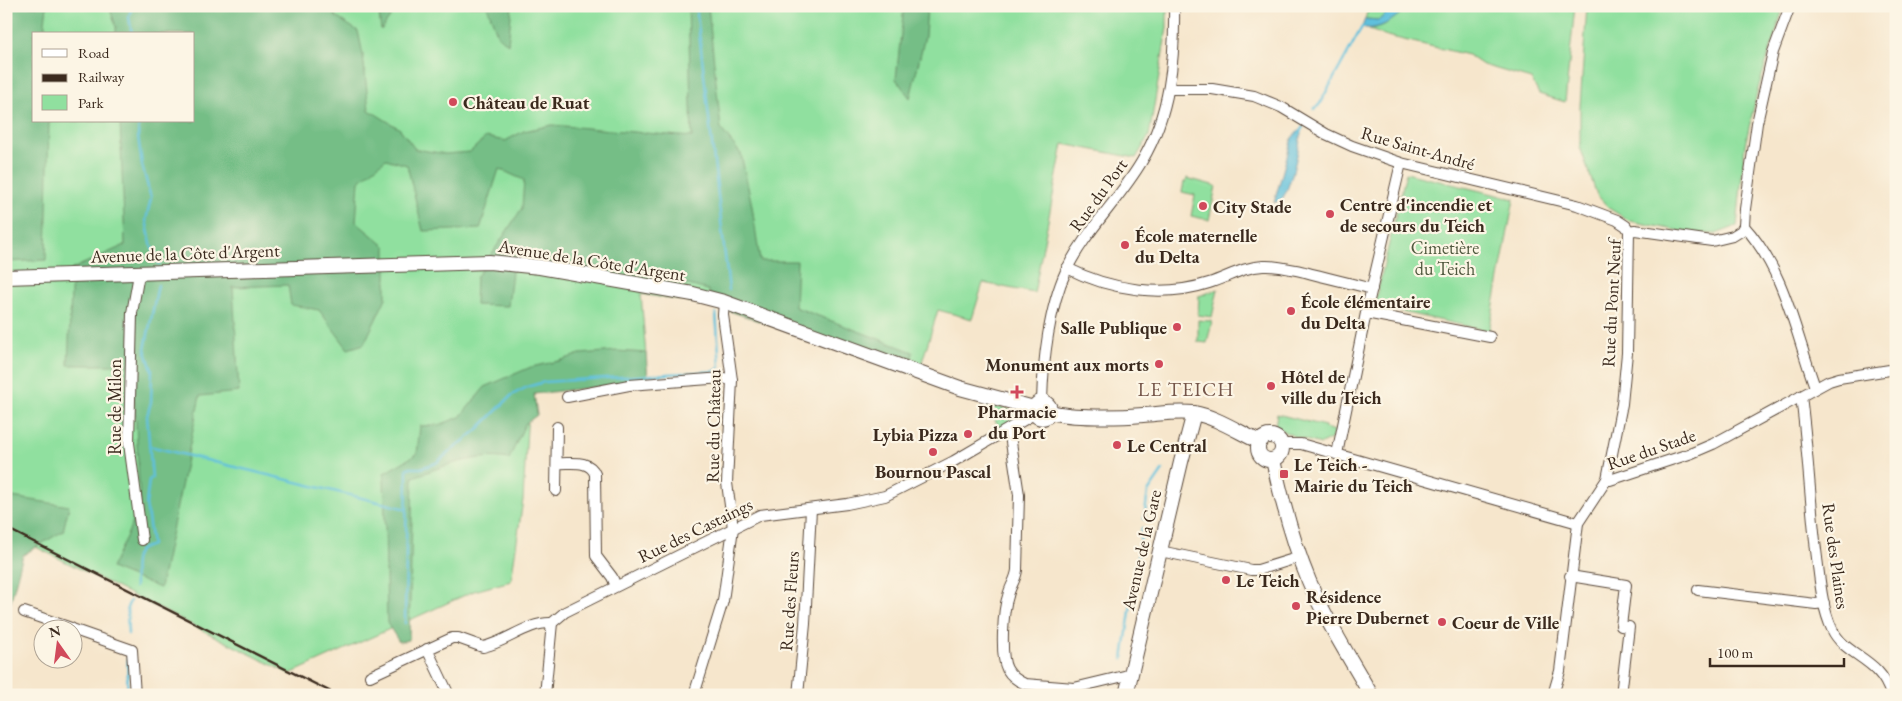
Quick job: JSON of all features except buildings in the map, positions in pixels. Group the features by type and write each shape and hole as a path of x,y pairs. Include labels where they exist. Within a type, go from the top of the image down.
{"main road":[{"name":"Avenue de la Côte d'Argent","path":"6,277 504,263 540,267 693,294 724,302 960,388 1040,409 1066,414 1114,416 1171,412 1194,414 1218,421 1260,442"},
{"name":"Avenue de la Gare","path":"1126,695 1194,414"},
{"path":"1273,436 1282,444 1281,454 1273,460 1265,460 1259,454 1260,442 1265,437 1273,436"},
{"path":"1273,460 1300,557 1324,613 1372,695"}],"street":[{"name":"Rue du Port","path":"1040,409 1051,323 1068,268 1142,162 1161,121 1169,88 1174,44 1174,6"},
{"path":"1790,6 1773,52 1757,123 1744,226 1756,238 1785,296 1794,317 1816,387"},
{"name":"Rue Saint-André","path":"1169,88 1225,91 1264,100 1281,107 1343,142 1401,163 1577,205 1617,220 1630,231"},
{"path":"1336,454 1401,163"},
{"name":"Rue du Pont Neuf","path":"1607,479 1622,404 1627,353 1630,231 1635,230 1712,241 1733,236 1741,231 1744,226"},
{"path":"1068,268 1103,282 1137,290 1199,286 1244,268 1265,265 1283,267 1372,289"},
{"name":"Rue de Milon","path":"139,274 132,313 129,444 142,540"},
{"name":"Rue du Château","path":"694,695 723,601 733,528 727,483 732,380 723,315 724,302"},
{"path":"1366,313 1490,337"},
{"name":"Rue du Stade","path":"1578,523 1607,479 1610,480 1706,447 1738,432 1816,387 1839,378 1896,368"},
{"path":"567,397 629,386 723,378 732,380"},
{"name":"Rue des Plaines","path":"1801,396 1821,591 1831,628 1837,638 1880,671 1886,680 1891,695"},
{"name":"Rue des Castaings","path":"552,623 565,612 616,586 733,528 766,514 847,504 885,496 1009,429 1040,409"},
{"path":"556,490 557,427"},
{"path":"1009,429 1020,509 1016,578 1007,597 1004,622 1003,654 1008,670 1019,682 1025,684 1074,688 1131,676"},
{"path":"1282,444 1301,444 1578,523 1570,576 1567,622 1560,671 1553,695"},
{"path":"557,463 585,464 590,465 594,469 596,474 596,556 612,577 616,586"},
{"name":"Rue des Fleurs","path":"798,695 805,624 811,509"},
{"path":"1160,551 1251,570 1258,570 1300,557"},
{"path":"1570,576 1626,585 1620,626 1629,627 1621,695"},
{"path":"1698,590 1816,604 1824,603"},
{"path":"24,612 41,618"},
{"path":"370,676 455,638 483,647 544,622 552,623 545,695"},
{"path":"82,632 132,650 135,695"},
{"path":"427,649 449,695"}],"green space":[{"path":"6,6 1167,6 1167,28 1149,136 1136,158 1063,144 1034,293 983,283 972,319 938,310 918,375 718,307 641,294 648,381 529,392 523,500 511,581 474,591 290,674 6,532"},
{"path":"6,6 47,6 45,32 32,32 32,122 49,122 46,260 6,262"},
{"path":"109,6 331,6 336,17 358,31 363,55 369,110 400,129 415,149 446,154 470,152 486,137 505,141 524,131 552,125 692,137 688,7 708,6 721,129 741,154 752,206 760,261 797,261 795,307 913,352 909,372 718,307 708,290 660,278 587,265 514,255 508,306 475,305 476,278 522,208 524,180 499,169 480,229 423,231 407,165 386,159 359,181 356,222 386,247 386,298 364,344 348,349 319,310 291,305 288,285 233,287 239,392 200,396 160,588 111,568 140,502 133,365 68,365 72,269 125,245 120,122 195,122 195,32 116,32"},
{"path":"378,6 392,6 391,16 381,30"},
{"path":"487,6 512,6 508,44 498,36"},
{"path":"904,6 927,6 925,36 910,98 896,79"},
{"path":"1369,6 1389,6 1390,10 1379,20 1365,19"},
{"path":"1409,6 1575,6 1565,102 1539,94 1531,79 1483,65 1468,55 1369,30 1384,25"},
{"path":"1587,6 1784,6 1758,89 1745,145 1737,226 1716,234 1690,233 1630,221 1610,209 1597,195 1580,147 1580,106"},
{"name":"Cimetière du Teich","path":"1406,173 1514,199 1489,331 1374,306"},
{"name":"City Stade","path":"1187,178 1216,186 1209,220 1191,216 1195,195 1182,192"},
{"path":"1218,289 1212,317 1198,315 1199,296"},
{"path":"1198,320 1212,321 1207,343 1198,342"},
{"path":"617,351 646,353 648,381 534,394 537,415 525,424 509,459 472,459 413,477 409,640 399,642 387,623 384,473 417,454 420,426 439,425 460,417 485,387 531,367 580,354"},
{"path":"985,404 1020,412 1020,416 999,429 992,413"},
{"path":"1277,414 1325,426 1325,428 1335,431 1331,439 1321,444 1303,439 1275,426"},
{"path":"6,496 69,506 63,531 23,555 10,604 6,604"}],"water":[{"path":"1389,6 1409,6 1381,26 1375,28 1362,27 1365,19 1379,20 1390,10"},
{"path":"1298,131 1301,132 1297,157 1288,187 1281,200 1274,203 1292,138"}],"waterway":[{"path":"132,6 129,17 132,32"},
{"path":"696,6 729,290"},
{"path":"1314,109 1319,105 1362,27 1365,26"},
{"path":"139,122 138,136 142,165 151,198 146,220 152,248 159,259 159,264"},
{"path":"1299,133 1303,127"},
{"path":"135,587 134,568 137,553 141,549 152,545 146,504 149,480 152,478 147,416 151,402 152,370 145,349 158,285"},
{"path":"405,623 407,468 421,468 436,463 477,430 512,395 527,387 544,382 715,371 720,367 716,313"},
{"path":"149,446 407,509"},
{"path":"1144,519 1148,492 1163,470"},
{"path":"1137,564 1142,528"},
{"path":"1123,659 1136,570"},
{"path":"128,634 127,608 130,601"},
{"path":"127,695 128,656"}],"railway":[{"path":"6,528 337,695"}],"place":[{"name":"Château de Ruat","path":"453,102"},
{"name":"City Stade","path":"1203,206"},
{"name":"Centre d'incendie et de secours du Teich","path":"1330,214"},
{"name":"École maternelle du Delta","path":"1125,245"},
{"name":"École élémentaire du Delta","path":"1291,311"},
{"name":"Salle Publique","path":"1177,327"},
{"name":"Monument aux morts","path":"1159,364"},
{"name":"Hôtel de ville du Teich","path":"1271,386"},
{"name":"Pharmacie du Port","path":"1017,392"},
{"name":"Lybia Pizza","path":"968,434"},
{"name":"Le Central","path":"1117,445"},
{"name":"Bournou Pascal","path":"933,452"},
{"name":"Le Teich - Mairie du Teich","path":"1284,474"},
{"name":"Le Teich","path":"1226,580"},
{"name":"Résidence Pierre Dubernet","path":"1296,606"},
{"name":"Coeur de Ville","path":"1442,622"}],"district":[{"name":"LE TEICH","path":"1186,389"}]}
